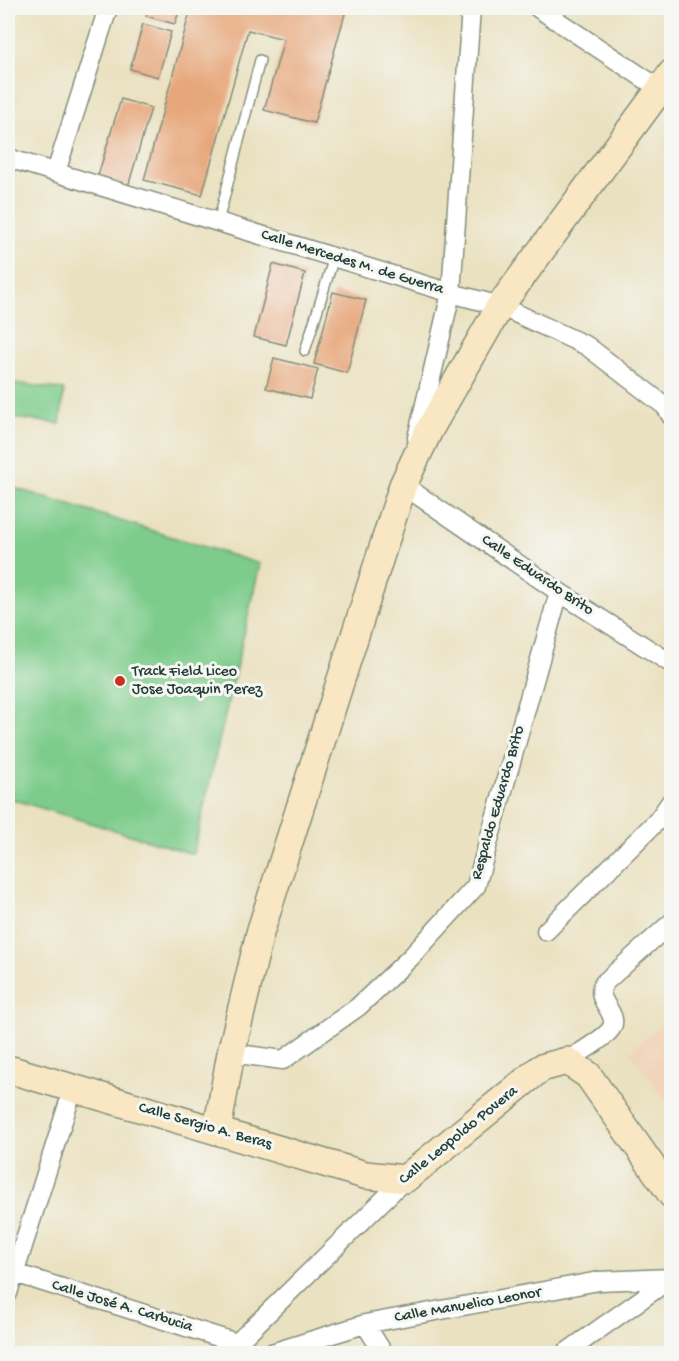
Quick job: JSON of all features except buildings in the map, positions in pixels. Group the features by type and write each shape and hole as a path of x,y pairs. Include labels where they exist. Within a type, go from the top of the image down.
{"street":[{"path":"56,172 108,8"},
{"path":"217,1130 231,1053 260,933 406,478 451,293 471,8"},
{"path":"406,478 429,430 500,306 668,86 538,8"},
{"name":"Calle Mercedes M. de Guerra","path":"8,158 500,306 587,346 669,408"},
{"name":"Calle Eduardo Brito","path":"406,478 559,592 672,664"},
{"name":"Respaldo Eduardo Brito","path":"231,1053 283,1060 358,1007 411,957 476,886 559,592"},
{"path":"546,931 658,819 672,800"},
{"path":"672,922 604,983 601,996 613,1021 612,1027 567,1061 588,1075 672,1195"},
{"name":"Calle Leopoldo Povera","path":"235,1348 405,1179 541,1068 567,1061"},
{"name":"Calle Sergio A. Beras","path":"8,1069 365,1175 405,1179"},
{"path":"8,1293 11,1272 73,1089"},
{"name":"Calle José A. Carbucia","path":"11,1272 235,1348"},
{"path":"564,1353 671,1278"},
{"name":"Calle Manuelico Leonor","path":"268,1353 365,1324 599,1281 671,1278"},
{"path":"365,1324 384,1353"}],"lane":[{"path":"218,222 260,60"},
{"path":"305,351 334,257"}],"shaded area":[{"path":"671,1016 671,1108 630,1052"}],"green space":[{"path":"8,382 64,390 60,424 8,417"},
{"name":"Track Field Liceo Jose Joaquin Perez","path":"8,486 260,564 193,854 8,798"}],"place":[{"name":"Track Field Liceo Jose Joaquin Perez","path":"120,681"}]}
